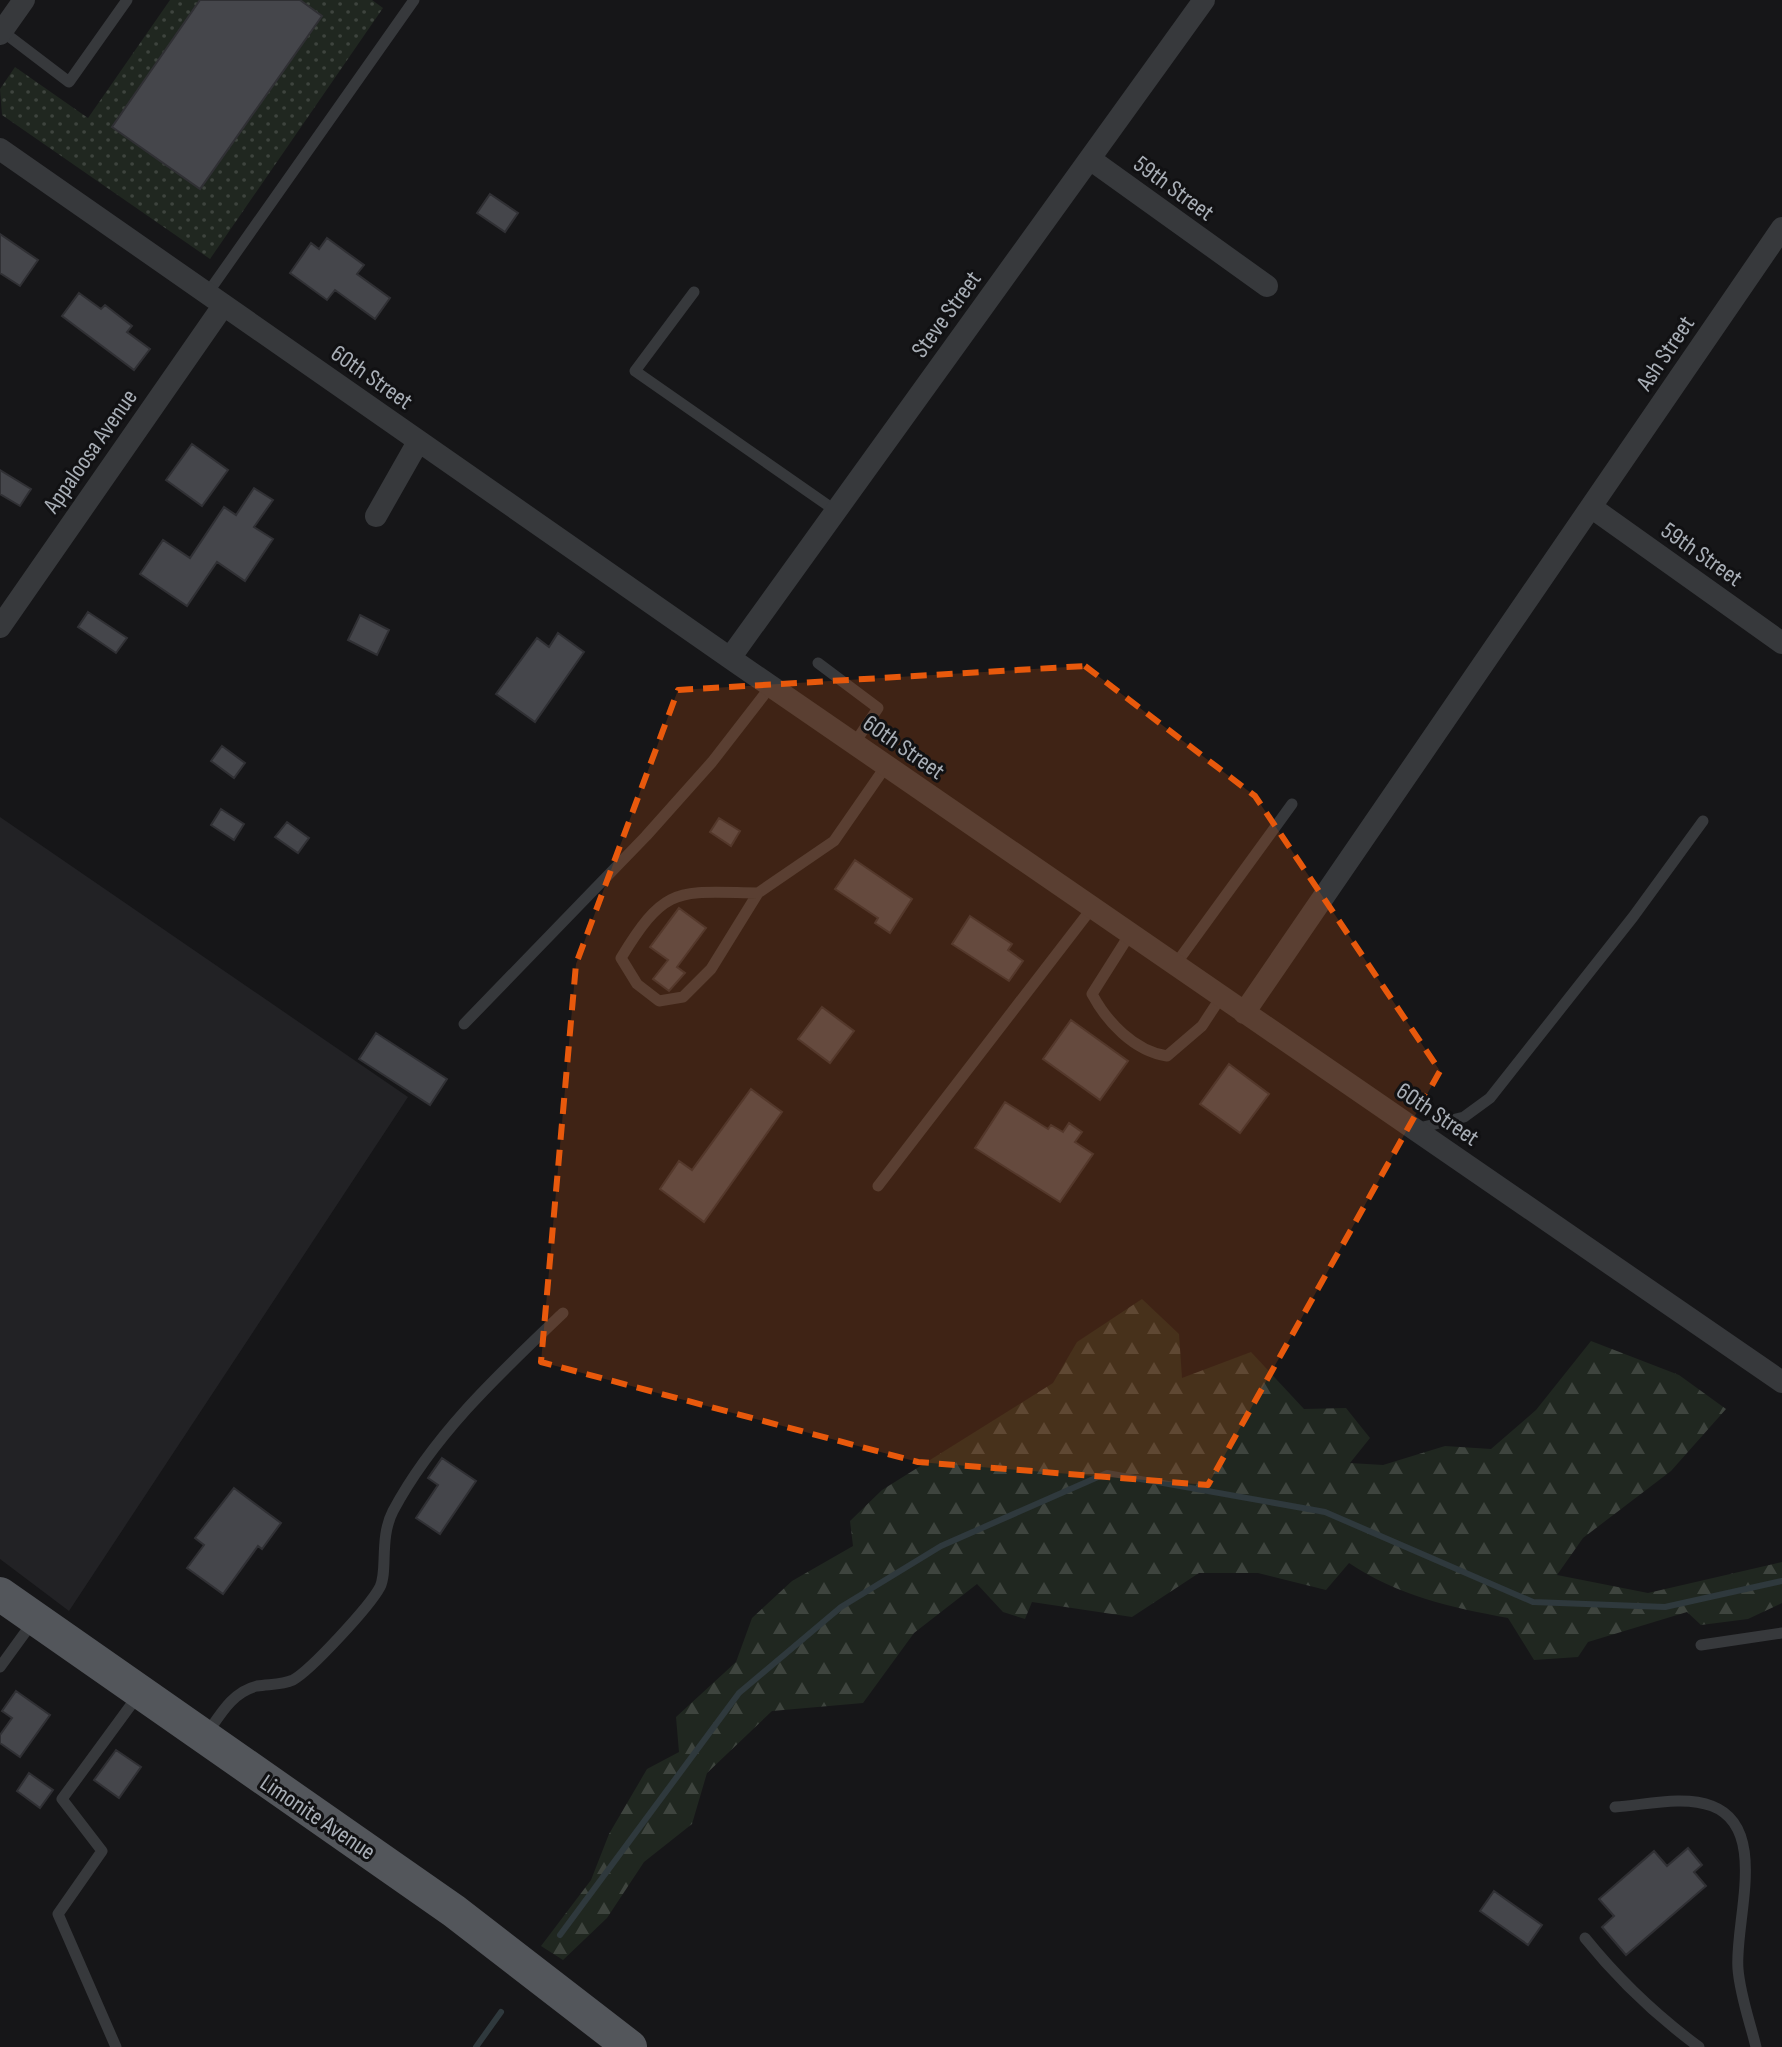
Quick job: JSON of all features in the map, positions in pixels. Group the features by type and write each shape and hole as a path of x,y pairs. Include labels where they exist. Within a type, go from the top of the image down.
{"main road":[{"name":"Limonite Avenue","path":"0,1594 203,1739 454,1911 630,2047"}],"street":[{"path":"1,33 24,0"},
{"name":"Steve Street","path":"730,658 1204,0"},
{"name":"60th Street","path":"0,149 854,744 1782,1382"},
{"name":"59th Street","path":"1090,159 1267,286"},
{"name":"Ash Street","path":"1244,1013 1782,228"},
{"name":"Appaloosa Avenue","path":"0,627 215,300"},
{"path":"376,516 418,442"},
{"name":"59th Street","path":"1591,507 1782,643"}],"lane":[{"path":"1,33 69,82 127,0"},
{"path":"215,300 408,2"},
{"path":"694,292 635,371 836,511"},
{"path":"818,663 878,708 854,744"},
{"path":"464,1024 646,836 712,762 771,686"},
{"path":"758,893 680,893 663,902 638,929 621,958 637,984 659,1001 683,997 711,969 758,893 834,841 886,766"},
{"path":"1175,965 1292,804"},
{"path":"1415,1129 1464,1117 1490,1098 1624,929 1703,821"},
{"path":"878,1186 1092,908"},
{"path":"1130,934 1092,994 1104,1017 1149,1053 1167,1056 1202,1026 1221,997"},
{"path":"203,1739 231,1700 254,1687 288,1682 306,1672 381,1586 382,1540 393,1512 425,1462 491,1382 563,1313"},
{"path":"0,1667 35,1619"},
{"path":"1701,1645 1782,1633"},
{"path":"116,2047 58,1914 102,1851 62,1799 139,1693"},
{"path":"1615,1807 1692,1801 1715,1806 1742,1838 1748,1857 1738,1970 1756,2047"},
{"path":"1585,1938 1606,1964 1699,2047"}],"highlighted area":[{"path":"1085,666 1255,796 1440,1071 1208,1485 918,1462 541,1362 576,964 678,690"}],"shaded area":[{"path":"0,817 408,1097 69,1611 0,1559"}],"green space":[{"path":"170,0 372,0 383,8 210,259 2,115 0,89 15,67 88,118"},
{"path":"1142,1299 1179,1334 1182,1378 1251,1352 1304,1409 1346,1408 1370,1438 1350,1463 1383,1465 1445,1446 1491,1449 1536,1410 1591,1341 1679,1375 1726,1409 1671,1471 1583,1538 1557,1575 1648,1593 1782,1562 1782,1603 1748,1619 1701,1625 1687,1612 1588,1642 1578,1657 1534,1660 1508,1618 1425,1599 1387,1584 1349,1563 1326,1590 1258,1573 1199,1573 1132,1617 1032,1602 1025,1619 1003,1612 977,1584 914,1633 863,1703 772,1711 707,1773 692,1824 644,1862 607,1918 563,1960 541,1946 591,1880 609,1834 647,1769 679,1752 676,1717 736,1662 752,1618 792,1581 853,1546 850,1521 882,1490 1053,1383 1077,1342"}],"building":[{"path":"200,0 300,0 322,16 200,189 112,127"},
{"path":"490,194 518,213 505,232 477,213"},
{"path":"0,234 38,260 20,286 0,273"},
{"path":"327,238 364,265 357,274 390,298 375,319 335,290 327,300 290,273 311,243 319,249"},
{"path":"79,293 101,309 105,305 132,326 127,332 150,349 134,370 62,316"},
{"path":"192,444 228,470 202,506 166,480"},
{"path":"0,470 31,489 20,506 0,494"},
{"path":"254,488 273,500 254,527 273,539 245,581 217,562 187,606 140,574 163,540 190,558 224,507 236,515"},
{"path":"88,612 127,638 116,653 78,627"},
{"path":"360,615 389,630 377,655 348,640"},
{"path":"558,633 584,652 535,722 496,694 537,638 549,647"},
{"path":"222,746 245,763 234,778 211,761"},
{"path":"221,809 244,824 234,840 211,825"},
{"path":"719,818 740,831 731,846 710,832"},
{"path":"287,822 309,838 298,853 275,837"},
{"path":"855,860 912,899 890,933 875,923 878,918 835,889"},
{"path":"679,908 706,928 677,967 685,973 669,991 653,979 668,960 650,947"},
{"path":"970,916 1012,944 1008,950 1023,961 1009,981 952,944"},
{"path":"822,1007 854,1031 830,1063 798,1039"},
{"path":"1071,1020 1128,1061 1100,1100 1043,1059"},
{"path":"376,1033 447,1079 430,1105 359,1059"},
{"path":"1229,1064 1269,1094 1240,1133 1200,1104"},
{"path":"751,1089 782,1112 704,1222 660,1189 679,1161 692,1170"},
{"path":"1005,1102 1048,1129 1051,1125 1063,1132 1069,1123 1082,1132 1075,1142 1093,1154 1060,1202 975,1148"},
{"path":"442,1458 476,1481 440,1534 416,1518 438,1485 428,1478"},
{"path":"234,1488 281,1523 262,1549 258,1546 223,1594 187,1568 204,1545 195,1538"},
{"path":"16,1691 50,1715 20,1757 0,1743 0,1735 12,1718 2,1711"},
{"path":"116,1750 141,1767 119,1798 94,1780"},
{"path":"29,1773 53,1790 40,1808 17,1791"},
{"path":"1688,1848 1702,1865 1694,1872 1706,1886 1626,1955 1602,1927 1614,1916 1599,1899 1654,1851 1667,1866"},
{"path":"1494,1891 1542,1925 1528,1945 1480,1911"}],"waterway":[{"path":"560,1935 739,1693 841,1607 941,1546 1107,1473 1325,1512 1533,1602 1665,1607 1782,1581"},
{"path":"476,2047 501,2012"}]}
